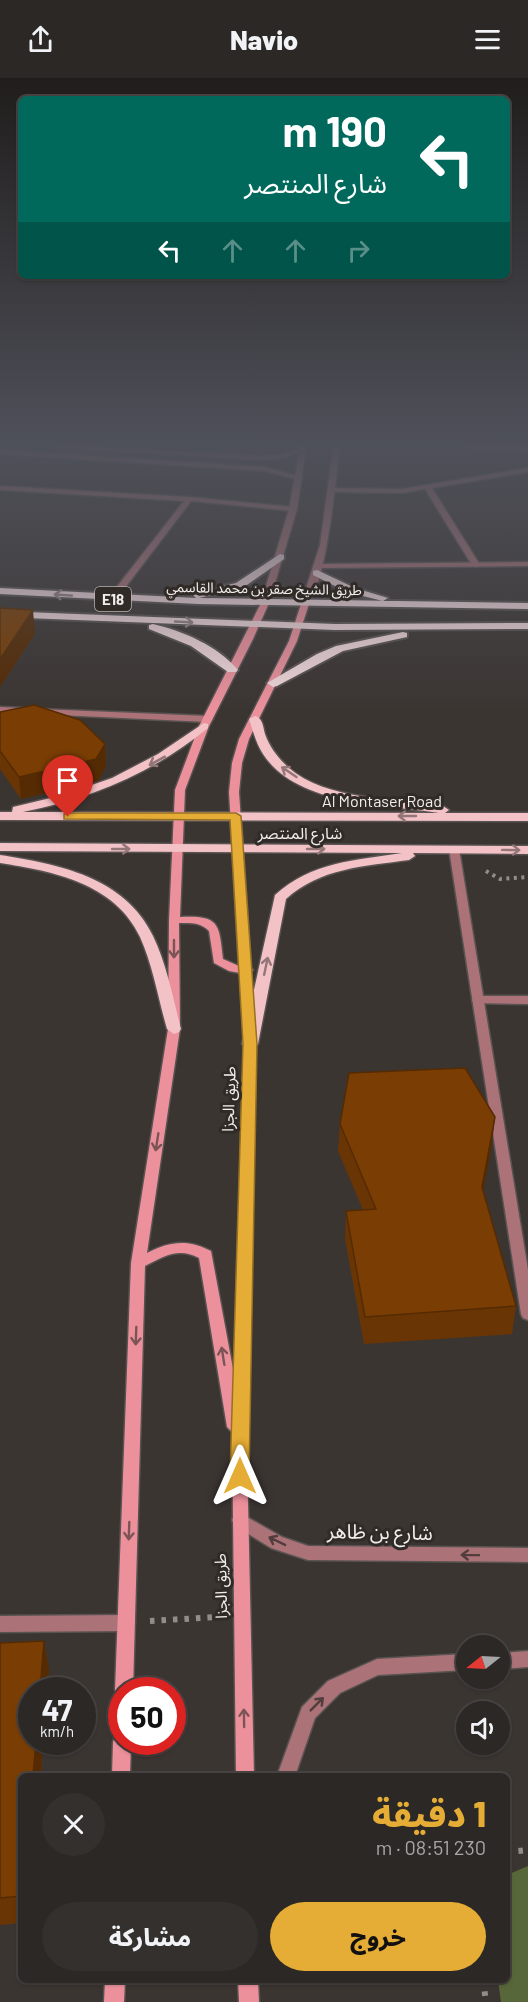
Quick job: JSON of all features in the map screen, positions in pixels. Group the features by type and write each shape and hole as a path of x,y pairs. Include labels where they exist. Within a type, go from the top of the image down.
{"highway":[{"path":"144,600 207,593 240,585 280,557"},
{"path":"318,570 343,587 368,596 422,605"},
{"name":"طريق الشيخ صقر بن محمد القاسمي","path":"0,591 144,600 528,606"},
{"name":"E18","path":"0,614 298,626 528,626"},
{"path":"117,618 170,632 208,650 232,670"},
{"path":"273,683 340,648 363,641 448,627"}],"main road":[{"path":"124,1677 138,1263 174,1029 174,920 180,790 206,723 265,603"},
{"name":"طريق الجزا","path":"245,1773 239,1455 250,1044 234,792 237,763 244,739 273,683 305,604"},
{"path":"255,718 263,744 271,758 305,782 346,796 419,805 466,816"},
{"path":"0,814 74,796 112,783 165,756 206,723"},
{"name":"شارع المنتصر","path":"0,814 236,816"},
{"name":"Al Montaser Road","path":"236,816 528,818"},
{"name":"شارع المنتصر","path":"0,848 528,850"},
{"path":"250,1044 280,898 290,887 315,874 345,866 454,849"},
{"path":"0,860 45,867 75,876 101,888 120,902 135,917 146,935 174,1029"},
{"path":"174,920 200,921 211,926 214,930 218,961 233,969 247,970"},
{"path":"138,1263 169,1248 188,1246 206,1255 239,1455"},
{"path":"121,1773 122,1755"},
{"path":"114,2002 115,1983"},
{"path":"248,1983 249,2002"}],"street":[{"path":"112,599 164,532"},
{"path":"265,603 287,532"},
{"name":"طريق الجزا","path":"305,604 318,570 325,532"},
{"path":"455,532 476,565"},
{"path":"318,570 528,564"},
{"path":"0,710 206,723"},
{"path":"454,849 528,1314"},
{"path":"478,1000 528,1000"},
{"name":"شارع بن ظاهر","path":"240,1520 277,1543 308,1553 528,1555"},
{"path":"0,1624 126,1623"},
{"path":"510,1660 528,1659"},
{"path":"287,1773 308,1713 334,1687 377,1667 456,1663"}],"path":[{"path":"126,1623 242,1615"},
{"path":"510,1852 528,1850"},
{"path":"483,1983 486,2002"}],"green space":[{"path":"528,1866 528,2002 501,2002 498,1983 510,1983 510,1874"}],"building":[{"path":"0,608 33,610 0,659"},
{"path":"34,705 80,720 105,744 96,759 19,777 0,751 0,712"},
{"path":"465,1068 495,1117 482,1187 516,1306 365,1317 346,1211 376,1209 340,1124 349,1073"},
{"path":"44,1641 41,1677 18,1677 18,1755 35,1755 33,1773 18,1773 18,1896 0,1898 0,1643"}],"route":[{"path":"68,817 236,816 250,1044 240,1476"}]}
